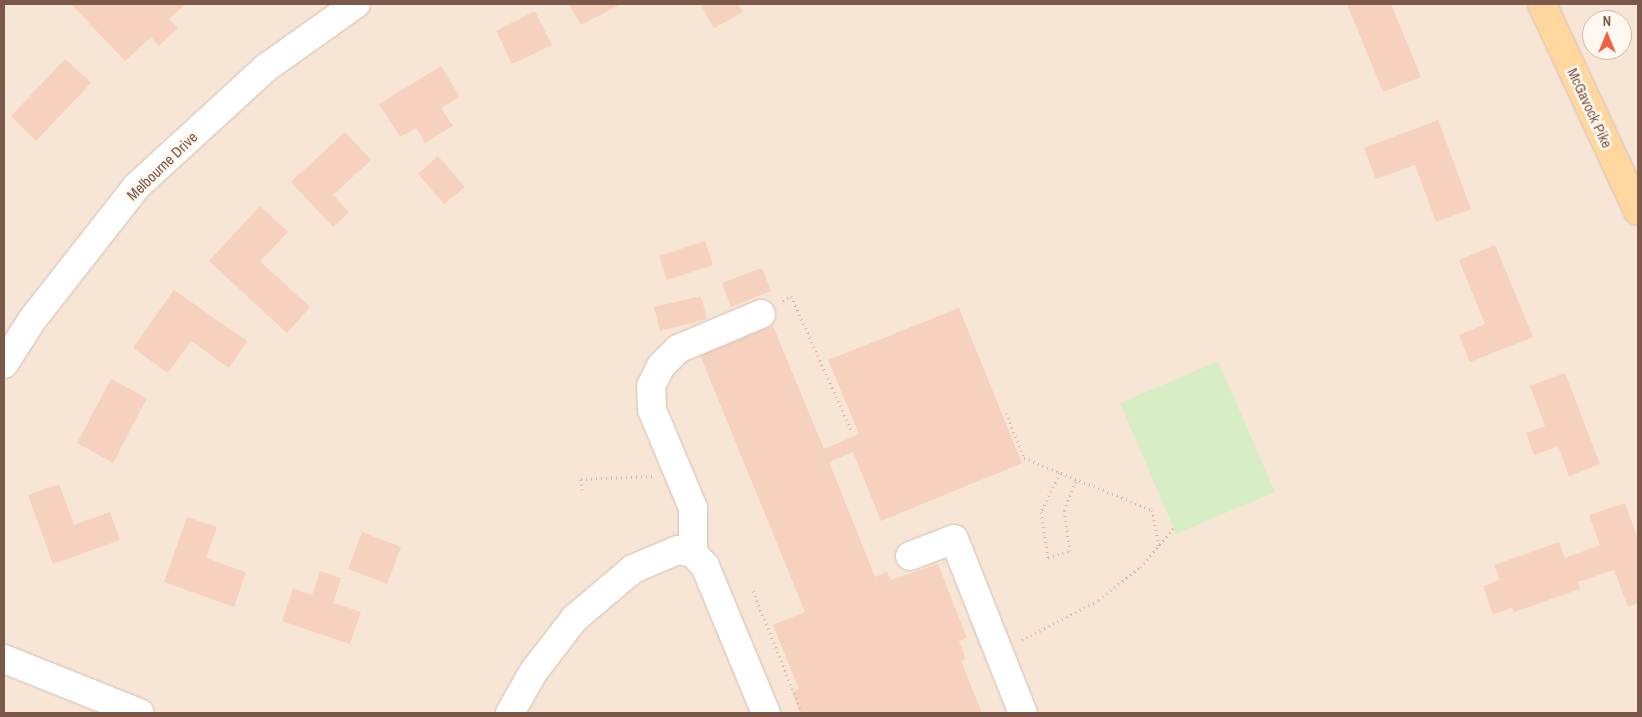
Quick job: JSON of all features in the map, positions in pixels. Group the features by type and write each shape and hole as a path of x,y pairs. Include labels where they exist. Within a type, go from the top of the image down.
{"main road":[{"name":"McGavock Pike","path":"1542,4 1638,211"}],"street":[{"name":"Melbourne Drive","path":"4,364 32,320 137,186 268,67 356,4"},
{"path":"761,314 678,349 655,376 649,399 694,514 693,553 709,574 766,713"},
{"path":"910,556 954,539 1024,713"},
{"path":"510,713 551,646 602,592 652,559 678,550 693,553"},
{"path":"4,659 140,713"}],"path":[{"path":"761,314 791,296 852,432"},
{"path":"1006,413 1024,458 1152,510 1159,547"},
{"path":"1060,473 1041,512 1048,558 1070,550 1064,510 1076,480"},
{"path":"582,490 581,479 679,475"},
{"path":"998,650 1081,612 1121,584 1159,547 1174,528"},
{"path":"754,591 802,713"}],"shaded area":[{"path":"4,4 1638,4 1638,713 4,713"}],"green space":[{"path":"1218,361 1275,492 1176,534 1120,403"}],"building":[{"path":"71,4 186,4 169,19 178,28 159,46 151,37 125,61"},
{"path":"569,4 621,4 581,25"},
{"path":"700,4 738,4 743,12 714,28"},
{"path":"1347,4 1391,4 1421,77 1383,92"},
{"path":"535,11 552,45 512,64 496,31"},
{"path":"65,59 91,83 36,141 11,116"},
{"path":"441,66 460,97 441,108 453,126 425,143 416,128 400,137 379,104"},
{"path":"1438,120 1471,209 1436,222 1415,165 1376,179 1364,148"},
{"path":"345,132 371,160 333,195 349,212 333,227 291,182"},
{"path":"438,156 465,187 444,204 418,174"},
{"path":"260,206 288,232 260,261 310,307 287,333 209,261"},
{"path":"705,241 713,265 667,280 659,256"},
{"path":"1495,245 1533,337 1470,362 1459,335 1485,324 1459,260"},
{"path":"762,268 771,291 731,307 722,283"},
{"path":"174,290 247,341 229,368 191,341 168,373 133,348"},
{"path":"701,296 707,319 660,331 654,307"},
{"path":"959,308 1022,463 881,521 853,452 829,462 875,577 887,572 891,580 938,564 967,638 959,641 966,659 961,661 982,713 800,713 792,692 799,689 773,625 805,612 700,355 773,326 824,449 859,434 828,360"},
{"path":"1565,373 1600,464 1569,476 1558,446 1534,455 1526,433 1545,426 1530,386"},
{"path":"111,379 147,398 113,463 77,443"},
{"path":"59,484 74,525 110,512 120,540 53,564 28,495"},
{"path":"1625,503 1638,539 1638,603 1628,607 1614,570 1578,582 1580,589 1514,612 1512,608 1493,614 1483,586 1500,580 1494,565 1559,542 1565,558 1600,545 1589,515"},
{"path":"187,517 217,527 206,558 246,572 234,607 164,582"},
{"path":"362,532 401,547 387,584 348,569"},
{"path":"320,571 341,578 333,603 361,612 350,644 282,621 293,588 312,595"}]}
